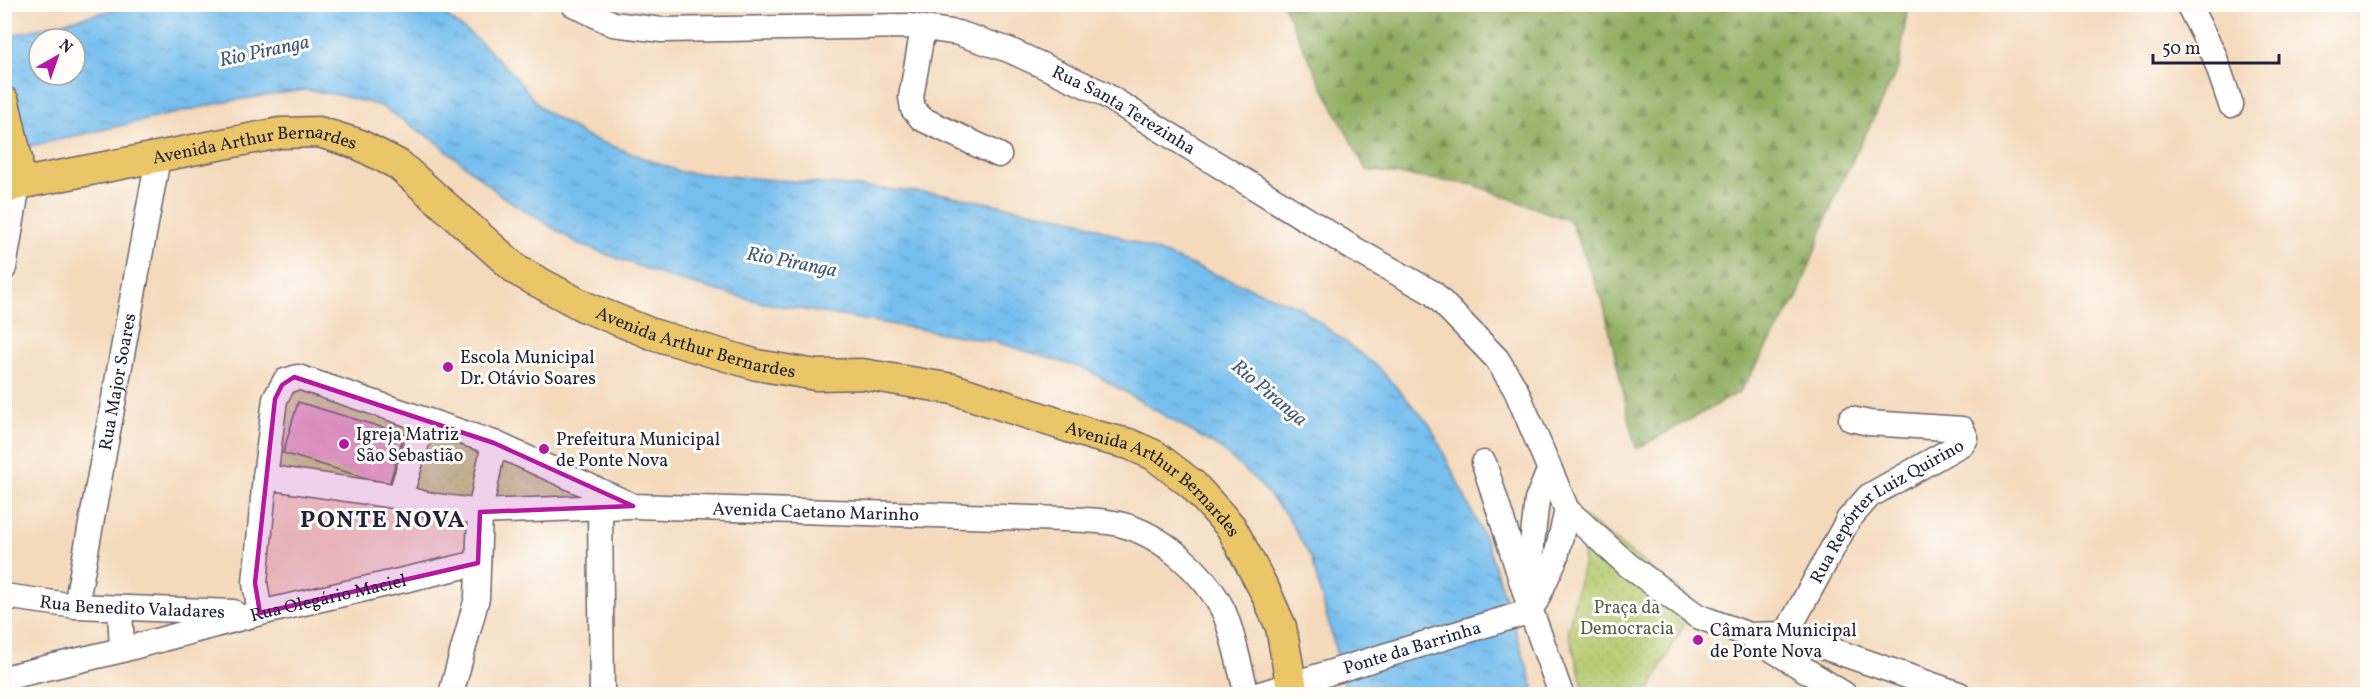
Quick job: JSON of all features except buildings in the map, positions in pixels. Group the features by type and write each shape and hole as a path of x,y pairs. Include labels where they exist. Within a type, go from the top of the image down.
{"main road":[{"path":"4,102 13,177"},
{"name":"Avenida Arthur Bernardes","path":"13,177 158,158 280,133 319,132 358,144 399,165 518,271 583,306 652,334 757,365 816,375 862,374 953,389 1129,444 1154,455 1193,485 1231,527 1266,592 1281,627 1293,690"}],"street":[{"name":"Rua Santa Terezinha","path":"573,4 613,24 662,30 911,26 958,33 1009,50 1102,93 1356,250 1433,293 1497,358 1516,390 1568,510"},
{"path":"2188,4 2214,55 2231,105"},
{"path":"923,28 911,97 913,109 922,119 999,155"},
{"name":"Rua Major Soares","path":"76,606 158,158"},
{"path":"4,268 13,177"},
{"name":"Avenida Caetano Marinho","path":"265,477 277,393 282,385 298,377 494,443 633,506 1064,519 1126,526 1148,535 1177,556 1198,576 1214,596 1224,612 1247,694"},
{"name":"Rua Repórter Luiz Quirino","path":"1786,634 1848,520 1869,496 1963,443 1966,438 1962,429 1869,423 1851,419"},
{"path":"400,497 424,420"},
{"path":"451,694 477,598 480,512 494,443"},
{"path":"1484,463 1526,613 1561,694"},
{"path":"1526,613 1537,500 1550,471"},
{"path":"260,613 255,583 265,477 400,497 429,505 480,512 633,506"},
{"path":"600,509 602,694"},
{"path":"1526,613 1556,557 1568,510 1628,565 1697,616 1749,635 1844,694"},
{"name":"Rua Olegário Maciel","path":"4,678 122,650 260,613 478,563"},
{"name":"Rua Benedito Valadares","path":"4,596 76,606 260,613"},
{"path":"120,608 122,650"},
{"name":"Ponte da Barrinha","path":"1260,694 1293,690 1329,673 1526,613"},
{"path":"1749,635 1786,634 1959,694"}],"highlighted area":[{"path":"294,377 494,443 633,506 480,512 478,563 260,613 255,583 275,399 282,385"}],"green space":[{"path":"1283,5 1908,5 1899,66 1836,194 1798,296 1740,392 1636,449 1603,302 1570,221 1474,185 1366,170"},
{"path":"303,378 633,506 559,509 265,477 280,389"},
{"name":"Praça da Democracia","path":"1584,517 1695,602 1647,694 1585,694 1568,630 1583,565"}],"water":[{"name":"Rio Piranga","path":"131,5 426,5 442,13 477,39 509,70 542,109 585,136 681,172 943,194 1080,221 1299,307 1378,367 1430,425 1487,543 1536,694 1347,694 1312,560 1287,516 1258,482 1221,449 1088,370 996,342 764,303 673,279 579,244 503,197 434,140 381,106 339,95 305,90 229,101 5,152 5,37 27,31 27,87 87,87 87,27 44,27"}],"place":[{"name":"Escola Municipal Dr. Otávio Soares","path":"448,367"},
{"name":"Igreja Matriz São Sebastião","path":"344,444"},
{"name":"Prefeitura Municipal de Ponte Nova","path":"544,449"},
{"name":"Câmara Municipal de Ponte Nova","path":"1698,640"}],"district":[{"name":"PONTE NOVA","path":"383,519"}]}
